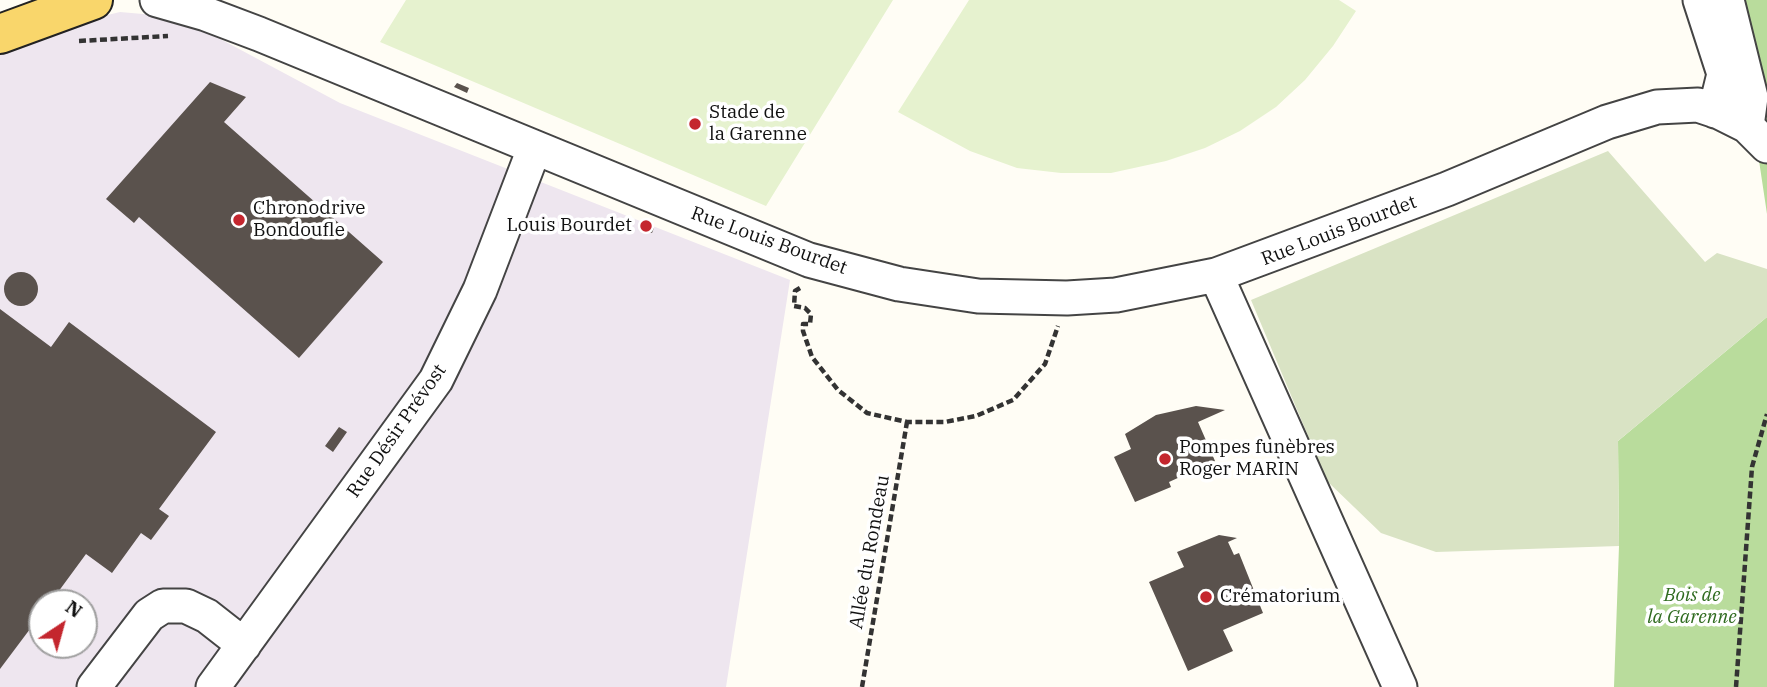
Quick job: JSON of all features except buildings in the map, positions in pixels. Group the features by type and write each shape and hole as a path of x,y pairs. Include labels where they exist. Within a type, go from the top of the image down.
{"main road":[{"path":"0,34 93,0"}],"street":[{"name":"Rue Louis Bourdet","path":"157,0 259,34 808,260 938,291 978,296 1067,298 1151,290 1216,275 1447,189 1607,122 1657,107 1707,108"},
{"name":"Rue Louis Bourdet","path":"221,0 259,34"},
{"path":"1700,0 1724,74 1724,83 1707,108 1757,136"},
{"path":"1727,0 1751,97 1757,136"},
{"name":"Rue Désir Prévost","path":"213,687 436,380 480,290 534,149"},
{"path":"1216,275 1400,687"},
{"path":"94,687 149,615 163,606 186,606 207,616 244,645"}],"path":[{"path":"73,41 173,36"},
{"path":"808,260 806,284 795,291 794,306 806,308 811,314 810,324 803,324 803,331 812,357 838,390 867,413 906,422 945,422 976,416 1013,400 1045,364 1067,298"},
{"path":"1736,687 1752,467 1767,414"},
{"name":"Allée du Rondeau","path":"862,687 906,422"}],"shaded area":[{"path":"120,12 154,15 211,34 340,103 790,280 726,687 0,687 0,54 91,19"}],"green space":[{"name":"Stade de la Garenne","path":"406,0 893,0 766,206 380,42"},
{"path":"969,0 1339,0 1356,11 1333,46 1305,80 1276,107 1240,131 1205,148 1166,161 1111,173 1061,173 1017,168 970,151 898,112"},
{"path":"1735,0 1767,0 1767,214"},
{"path":"1608,151 1705,262 1717,253 1767,269 1767,317 1618,441 1619,546 1436,552 1381,533 1327,481 1251,300"},
{"name":"Bois de la Garenne","path":"1767,317 1767,687 1614,687 1619,546 1618,441"}],"place":[{"name":"Stade de la Garenne","path":"695,124"},
{"name":"Chronodrive Bondoufle","path":"239,220"},
{"name":"Louis Bourdet","path":"646,226"},
{"name":"Pompes funèbres Roger MARIN","path":"1165,459"},
{"name":"Crématorium","path":"1206,597"}]}
